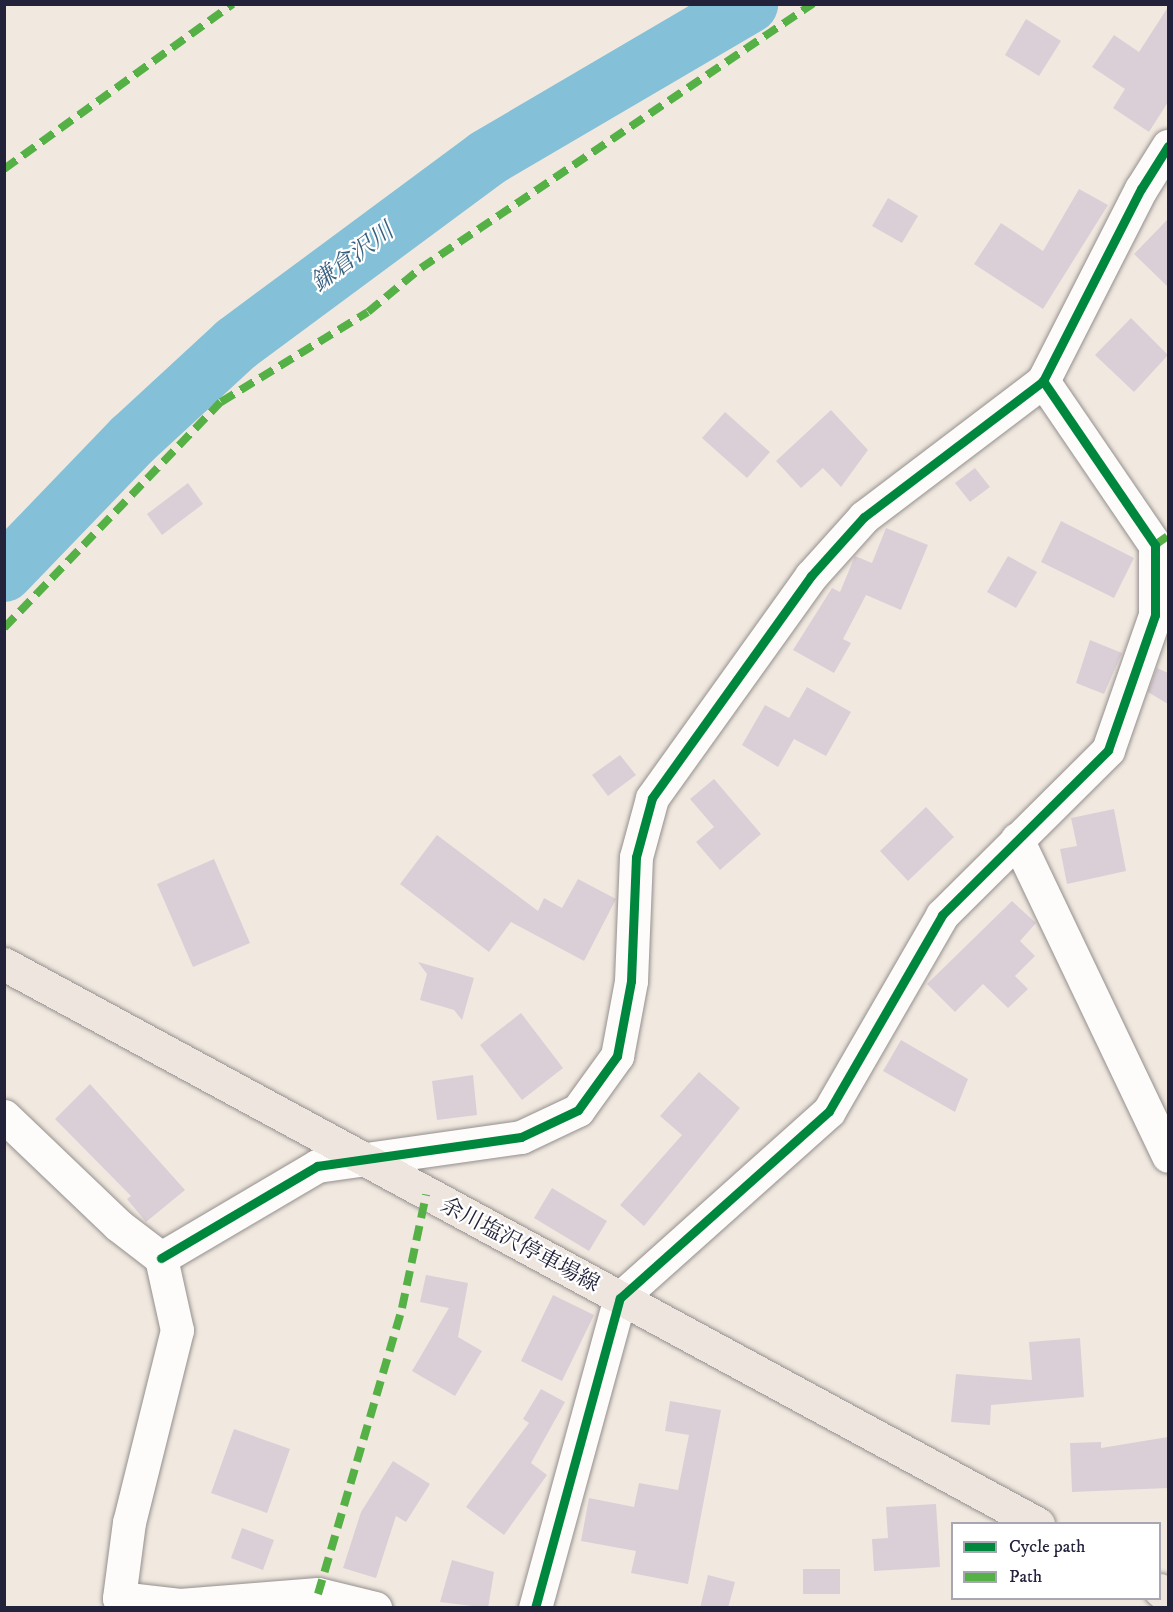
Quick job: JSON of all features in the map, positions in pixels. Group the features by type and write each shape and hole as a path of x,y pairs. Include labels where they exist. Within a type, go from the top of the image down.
{"main road":[{"name":"余川塩沢停車場線","path":"4,964 362,1161 1034,1522"}],"street":[{"path":"161,1258 316,1166 521,1137 578,1110 617,1056 631,981 636,857 652,798 811,576 864,517 1043,381 1140,189 1168,146"},
{"path":"535,1608 620,1298 829,1111 942,915 1108,750 1155,615 1155,545 1043,381"},
{"path":"1017,839 1168,1156"},
{"path":"4,1116 118,1225 161,1258 177,1330 129,1522 116,1603 180,1605 318,1594 375,1608"}],"building":[{"path":"1168,7 1168,102 1149,132 1113,108 1125,89 1092,67 1114,35 1139,52"},
{"path":"1026,19 1061,41 1039,76 1005,55"},
{"path":"1079,189 1108,205 1043,309 974,264 1001,223 1043,251"},
{"path":"888,198 918,216 902,243 872,226"},
{"path":"1168,219 1168,287 1134,254"},
{"path":"1131,318 1168,355 1134,392 1095,355"},
{"path":"831,410 868,450 841,487 823,468 801,488 776,461"},
{"path":"725,412 770,452 747,478 702,438"},
{"path":"975,468 990,487 970,502 955,483"},
{"path":"188,483 203,504 162,535 147,514"},
{"path":"1061,521 1134,558 1114,598 1041,562"},
{"path":"886,528 928,545 901,610 866,595 843,639 851,643 834,673 793,650 832,588 840,592 855,556 872,563"},
{"path":"1008,556 1037,572 1016,608 987,592"},
{"path":"1090,640 1122,653 1104,694 1076,683"},
{"path":"1157,668 1168,673 1168,704 1148,692"},
{"path":"807,687 851,712 826,756 794,739 778,767 742,745 765,705 789,718"},
{"path":"620,755 636,775 608,796 592,775"},
{"path":"714,779 761,834 720,870 696,842 714,827 690,799"},
{"path":"926,807 954,837 908,881 880,851"},
{"path":"1114,809 1126,871 1067,884 1060,849 1077,846 1071,818"},
{"path":"437,835 538,911 544,898 562,908 578,879 616,899 584,961 511,922 489,952 400,884"},
{"path":"214,859 250,943 193,967 157,884"},
{"path":"1012,901 1036,923 1020,941 1035,956 1015,976 1028,989 1008,1008 983,984 955,1012 927,984"},
{"path":"418,962 474,978 462,1020 454,1010 420,1000 427,974"},
{"path":"521,1013 563,1068 522,1100 480,1045"},
{"path":"901,1040 968,1079 955,1112 883,1071"},
{"path":"699,1072 740,1108 644,1226 620,1205 682,1135 660,1116"},
{"path":"473,1075 477,1115 437,1120 432,1081"},
{"path":"90,1084 185,1190 146,1222 127,1199 131,1196 55,1119"},
{"path":"552,1188 607,1221 589,1251 534,1218"},
{"path":"426,1275 468,1283 458,1337 482,1351 455,1396 412,1371 449,1308 420,1302"},
{"path":"553,1295 594,1315 562,1381 521,1361"},
{"path":"1080,1338 1084,1397 991,1405 990,1425 951,1422 956,1374 1032,1380 1029,1342"},
{"path":"541,1389 565,1402 531,1463 547,1475 504,1535 466,1507 529,1423 523,1419"},
{"path":"670,1401 721,1410 688,1584 631,1573 636,1551 581,1541 589,1498 634,1507 639,1483 678,1490 689,1435 665,1431"},
{"path":"234,1429 290,1449 267,1513 211,1493"},
{"path":"1168,1437 1168,1488 1072,1492 1070,1443 1101,1442 1101,1448"},
{"path":"393,1461 430,1484 406,1522 396,1516 376,1578 343,1568 361,1512"},
{"path":"936,1504 940,1567 874,1571 872,1539 888,1538 886,1507"},
{"path":"242,1528 274,1540 263,1570 231,1558"},
{"path":"452,1560 494,1572 488,1608 440,1602"},
{"path":"803,1569 840,1569 840,1594 803,1594"},
{"path":"708,1575 735,1582 728,1608 700,1608"}],"waterway":[{"name":"鎌倉沢川","path":"4,573 132,440 236,344 487,158 749,4"}],"marked path":[{"path":"4,169 233,4"},
{"path":"4,628 221,402 368,312 421,268 813,4"},
{"path":"1155,545 1168,536"},
{"path":"318,1594 402,1308 426,1195"}],"cycle path":[{"path":"161,1258 317,1166 521,1137 578,1110 617,1056 631,981 636,857 652,798 811,576 864,517 1043,381 1141,189 1168,146"},
{"path":"535,1608 620,1298 829,1111 942,915 1108,750 1155,615 1155,545 1043,381"}]}
